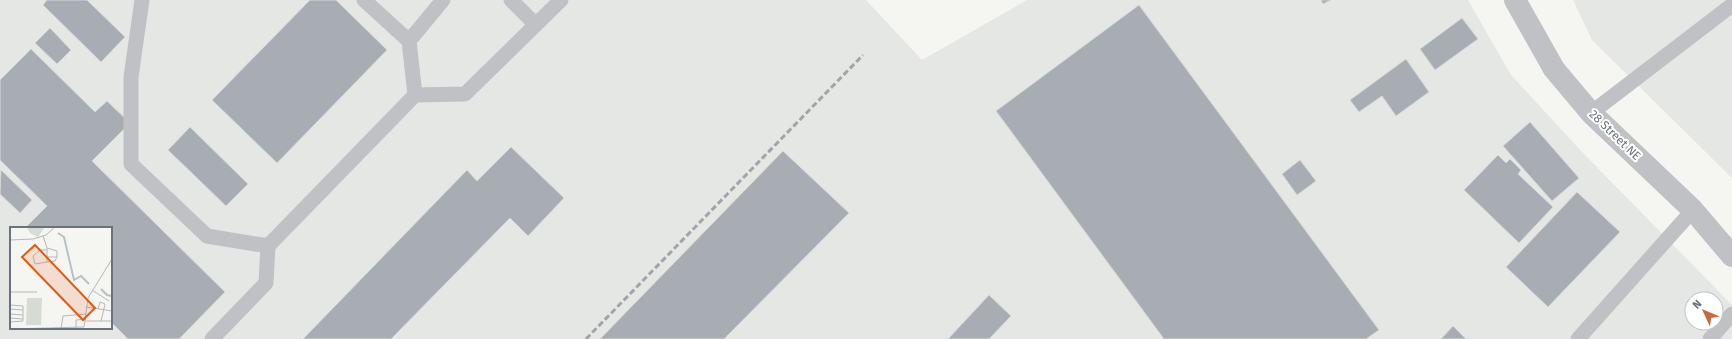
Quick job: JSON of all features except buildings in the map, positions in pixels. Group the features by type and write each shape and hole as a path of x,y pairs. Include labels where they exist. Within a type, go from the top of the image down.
{"street":[{"name":"28 Street NE","path":"1515,0 1554,69 1591,113 1693,210 1732,256"}],"lane":[{"path":"142,0 131,76 132,164 207,236 268,246"},
{"path":"364,0 409,41 415,95"},
{"path":"409,41 443,0"},
{"path":"511,0 536,25"},
{"path":"212,339 266,283 268,246 415,95 465,94 560,0"},
{"path":"1591,113 1732,5"},
{"path":"1578,339 1693,210"},
{"path":"1710,339 1732,314"}],"shaded area":[{"path":"0,0 866,0 922,60 1027,0 1468,0 1511,75 1583,153 1718,291 1684,291 1684,331 1724,331 1724,297 1732,305 1732,339 0,339"},
{"path":"1573,0 1732,0 1732,178 1592,40"}],"railway":[{"path":"586,339 863,55"}]}
